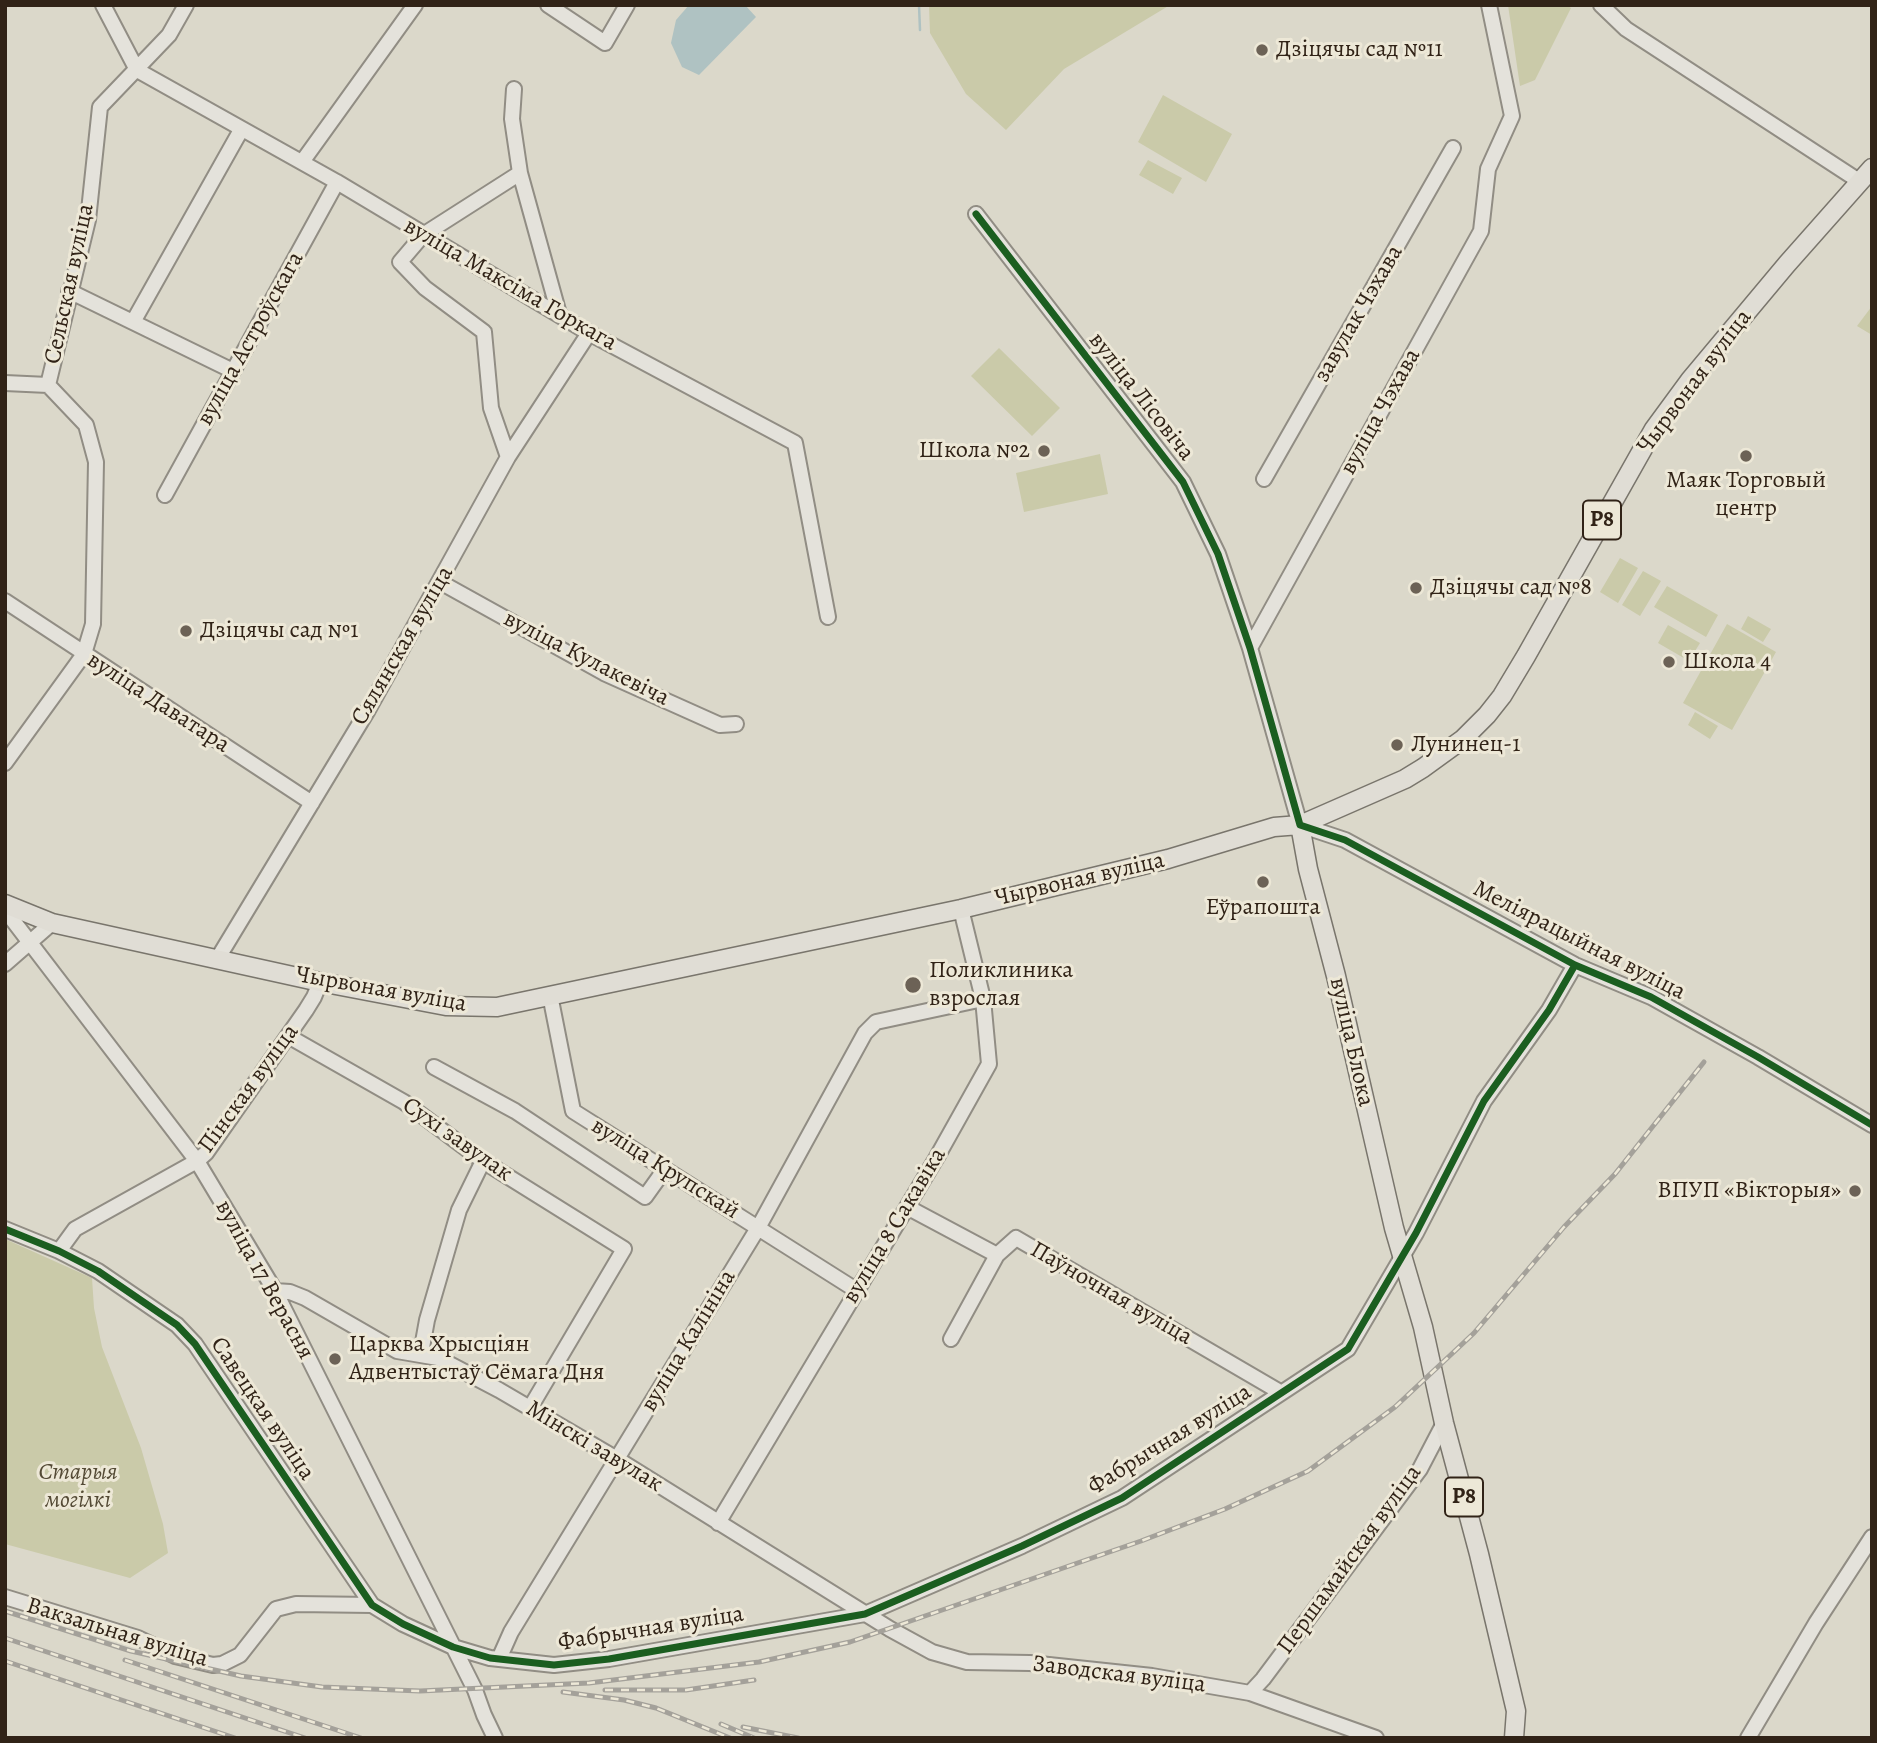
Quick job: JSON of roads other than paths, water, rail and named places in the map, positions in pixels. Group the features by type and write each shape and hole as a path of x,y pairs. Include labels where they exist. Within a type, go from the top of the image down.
{"main road":[{"name":"Чырвоная вуліца","path":"5,904 52,923 320,982 446,1006 497,1007 961,908 1168,859 1274,827 1300,825 1405,779 1440,758 1488,715 1526,656 1654,429 1698,370 1866,175"},
{"name":"вуліца Блока","path":"1300,825 1308,869 1336,976 1402,1259"},
{"name":"Р8","path":"1402,1259 1423,1327 1444,1423 1479,1554 1516,1711 1514,1738"}],"street":[{"path":"103,5 137,70"},
{"name":"Сельская вуліца","path":"48,385 88,220 100,107 169,35 186,5"},
{"path":"302,162 415,5"},
{"path":"548,5 604,43 628,5"},
{"name":"вуліца Чэхава","path":"1250,648 1481,231 1488,169 1512,116 1489,5"},
{"name":"Чырвоная вуліца","path":"1601,5 1626,29 1866,175"},
{"name":"вуліца Максіма Горкага","path":"137,70 337,182 589,333 795,443 828,617"},
{"path":"514,89 512,119 520,173 559,314"},
{"path":"133,322 241,130"},
{"name":"завулак Чэхава","path":"1264,479 1453,148"},
{"path":"508,457 491,408 484,331 425,288 400,262 423,235 520,173"},
{"name":"вуліца Астроўскага","path":"165,495 337,182"},
{"name":"вуліца Лісовіча","path":"976,214 1183,482 1217,554 1250,648 1300,825"},
{"path":"69,291 233,370"},
{"name":"Сялянская вуліца","path":"218,958 368,710 508,457 589,333"},
{"path":"5,383 48,385 86,425 96,462 93,624 83,654 5,763"},
{"name":"вуліца Кулакевіча","path":"440,582 604,673 720,725 736,724"},
{"name":"вуліца Даватара","path":"5,601 312,803"},
{"name":"Меліярацыйная вуліца","path":"1300,825 1345,841 1574,965 1651,997 1872,1125"},
{"name":"вуліца 8 Сакавіка","path":"718,1523 989,1064 983,999 961,908"},
{"path":"5,910 29,942"},
{"path":"5,964 52,923"},
{"name":"вуліца 17 Верасня","path":"29,942 197,1161 275,1291 475,1690 495,1738"},
{"name":"Фабрычная вуліца","path":"453,1647 499,1659 554,1665 865,1614 1022,1546 1122,1498 1348,1349 1402,1259 1484,1101 1549,1010 1574,965"},
{"name":"Пінская вуліца","path":"59,1251 75,1229 197,1161 206,1153 288,1036 314,997 320,982"},
{"name":"вуліца Крупскай","path":"550,995 573,1111 856,1290"},
{"name":"вуліца Калініна","path":"499,1659 511,1632 758,1228 865,1033 876,1022 983,999"},
{"name":"Сухі завулак","path":"288,1036 404,1102 482,1161 624,1249 530,1408"},
{"path":"434,1067 515,1111 645,1197 665,1169"},
{"path":"421,1353 427,1320 459,1210 482,1161"},
{"name":"Паўночная вуліца","path":"906,1207 997,1255 1016,1238 1280,1392"},
{"name":"Савецкая вуліца","path":"5,1228 98,1271 177,1325 195,1344 372,1605 403,1625 453,1647"},
{"path":"951,1339 997,1255"},
{"name":"Мінскі завулак","path":"275,1291 290,1292 305,1298 397,1351 438,1358 530,1408 617,1459 865,1614"},
{"name":"Першамайская вуліца","path":"1250,1693 1420,1469 1444,1423"},
{"path":"1748,1738 1816,1623 1872,1537"},
{"name":"Вакзальная вуліца","path":"5,1597 138,1638 175,1656 213,1665 222,1664 240,1655 276,1609 296,1604 372,1605"},
{"name":"Заводская вуліца","path":"865,1614 932,1651 958,1660 1030,1663 1138,1674 1250,1693 1376,1738"}],"waterway":[{"path":"919,5 920,30"}],"railway":[{"path":"5,1611 131,1651 241,1676 322,1687 420,1691 589,1683 759,1662 850,1642 1141,1541 1225,1509 1308,1471 1395,1407 1474,1333 1564,1227 1615,1174 1704,1062"},
{"path":"5,1638 305,1738"},
{"path":"125,1660 361,1738"},
{"path":"5,1661 235,1738"},
{"path":"605,1690 686,1690 754,1680"},
{"path":"563,1692 624,1700 656,1708 730,1738"},
{"path":"721,1724 754,1738"},
{"path":"743,1727 798,1738"}],"place":[{"name":"Дзіцячы сад №11","path":"1262,50"},
{"name":"Школа №2","path":"1044,451"},
{"name":"Маяк Торговый центр","path":"1746,456"},
{"name":"Дзіцячы сад №8","path":"1416,588"},
{"name":"Дзіцячы сад №1","path":"186,631"},
{"name":"Школа 4","path":"1669,662"},
{"name":"Лунинец-1","path":"1397,745"},
{"name":"Еўрапошта","path":"1263,882"},
{"name":"Поликлиника взрослая","path":"913,985"},
{"name":"ВПУП «Вікторыя»","path":"1855,1191"},
{"name":"Царква Хрысціян Адвентыстаў Сёмага Дня","path":"335,1359"}],"park label":[{"name":"Старыя могілкі","path":"78,1487"}]}
